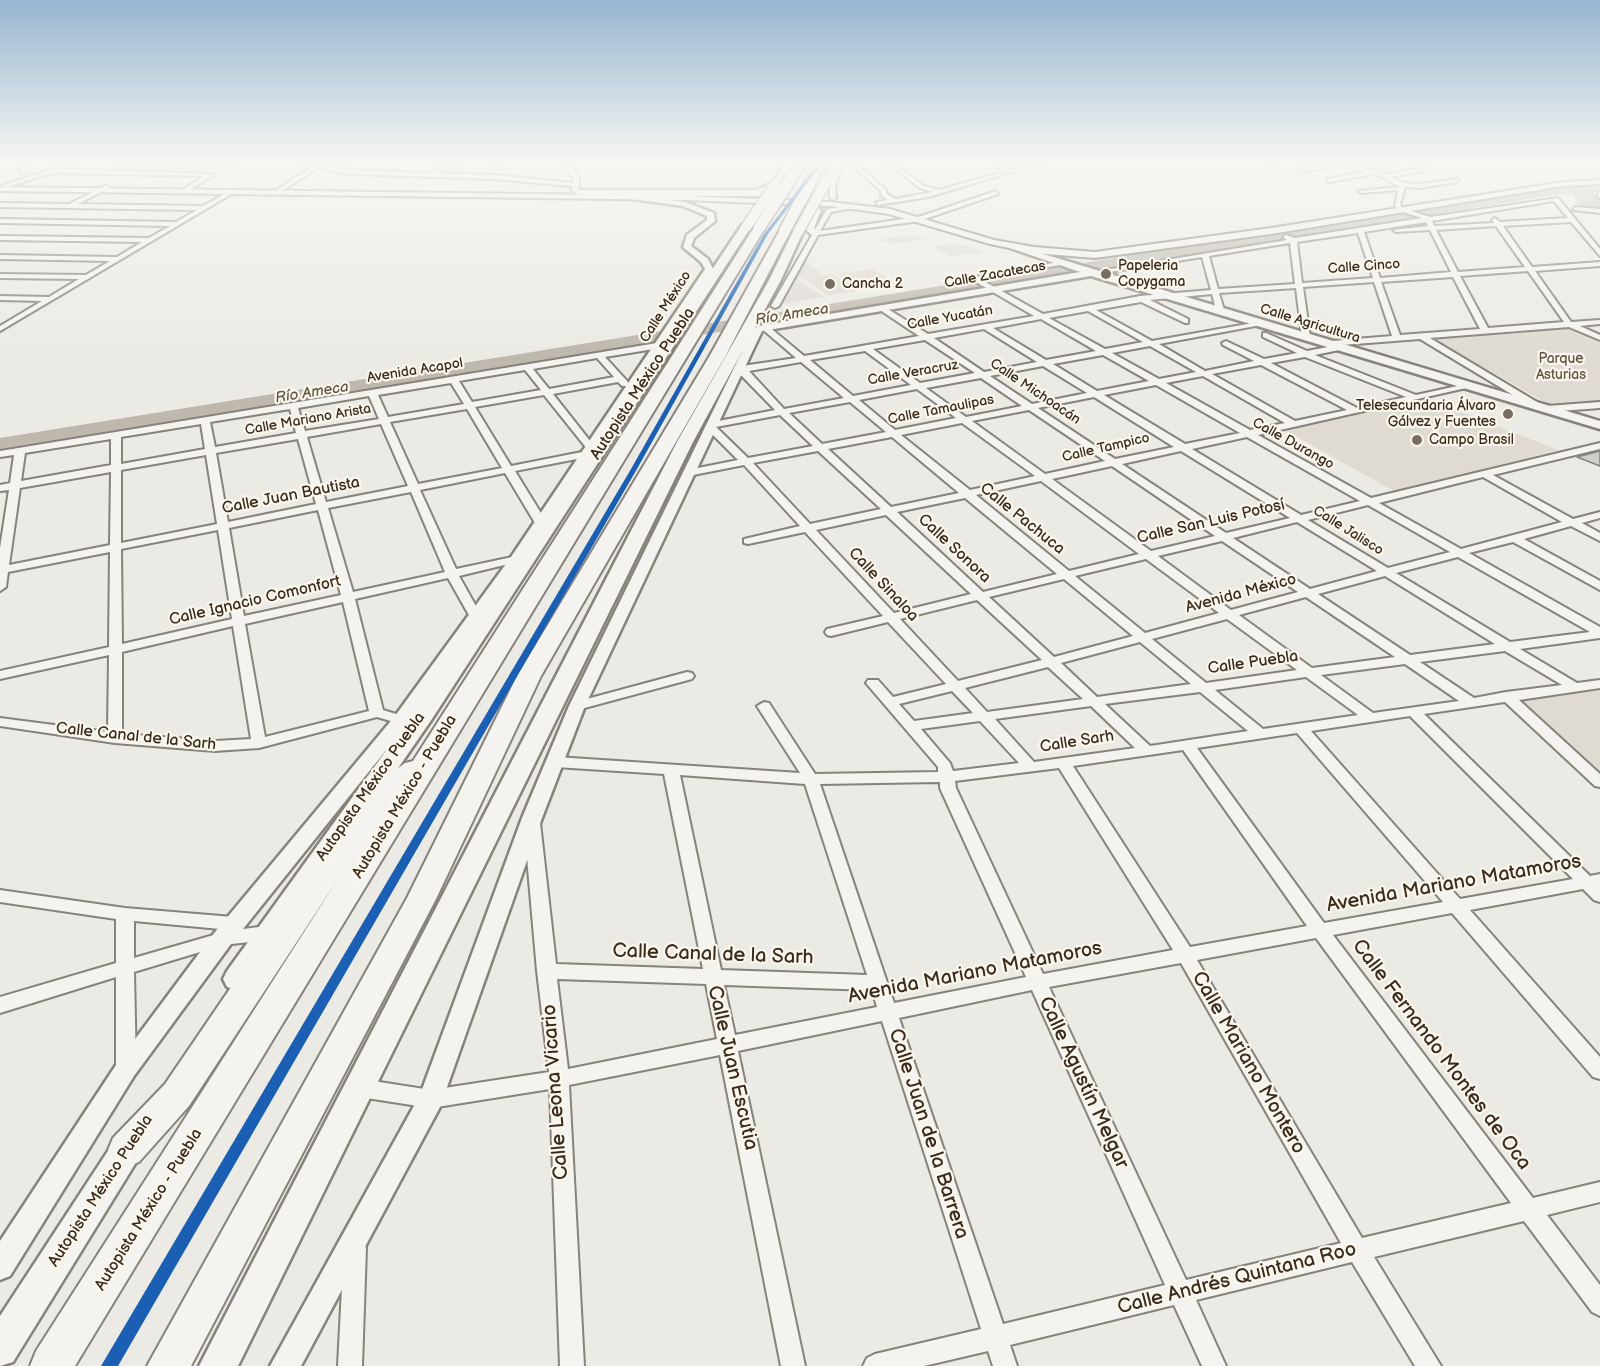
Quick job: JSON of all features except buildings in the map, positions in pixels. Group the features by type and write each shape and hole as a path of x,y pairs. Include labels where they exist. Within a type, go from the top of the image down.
{"highway":[{"name":"Autopista México Puebla","path":"0,1349 267,933 424,714 629,386 673,338 754,224"},
{"name":"Autopista México - Puebla","path":"51,1366 334,913 673,338 755,224"},
{"path":"168,1366 421,899 529,676 717,357 748,326 776,280 802,231 803,224"},
{"path":"218,1366 360,1088 702,434 748,326 807,224"},
{"path":"126,1150 177,1095 311,894 383,793 426,760"}],"main road":[{"path":"938,224 1008,244 1060,254 1085,255 1112,254 1324,224"},
{"path":"1067,264 1085,255"}],"street":[{"path":"2,239 34,224"},
{"path":"159,224 176,224"},
{"path":"0,329 176,224"},
{"name":"Calle México","path":"673,338 709,268 705,261 687,247 690,237 707,224"},
{"path":"775,306 802,231 811,224"},
{"path":"802,231 875,224"},
{"name":"Calle Zacatecas","path":"748,326 883,308 1289,238 1361,231 1391,224"},
{"path":"1429,224 1485,331"},
{"path":"1396,337 1361,231 1499,224 1533,269 1569,324 1600,338"},
{"path":"1580,224 1600,255"},
{"path":"1583,224 1600,240"},
{"path":"1272,232 1289,238 1306,337"},
{"path":"2,239 149,240"},
{"name":"Calle Agricultura","path":"1008,244 1088,272 1600,425"},
{"path":"1205,254 1220,310"},
{"path":"0,256 117,259"},
{"name":"Calle Durango","path":"1067,264 975,279 1600,633"},
{"name":"Calle Cinco","path":"1166,295 1600,264"},
{"path":"0,276 88,277"},
{"name":"Calle Yucatán","path":"741,370 865,346 1166,295"},
{"path":"0,298 50,299"},
{"path":"1140,298 1185,321"},
{"name":"Calle Michoacán","path":"883,308 1470,702"},
{"path":"1088,308 1294,424"},
{"path":"0,321 13,321"},
{"path":"1327,343 1600,322"},
{"name":"Calle Veracruz","path":"702,434 781,411 1261,323"},
{"path":"285,1366 431,1099 532,818 577,706 688,473 702,434 741,370 748,326"},
{"name":"Calle Pachuca","path":"748,326 802,358 1259,734"},
{"name":"Calle Jalisco","path":"984,326 1574,687"},
{"path":"1266,335 1306,354 1416,398"},
{"path":"1421,336 1543,408 1600,405"},
{"name":"Avenida Acapol","path":"0,454 598,355 673,338"},
{"path":"1226,343 1356,411"},
{"path":"865,346 1369,717"},
{"name":"Calle Tamaulipas","path":"688,473 1341,347"},
{"path":"598,355 629,386"},
{"path":"527,367 589,451"},
{"name":"Calle Sonora","path":"741,370 781,411 1146,750"},
{"path":"453,379 507,471 541,523"},
{"name":"Calle Mariano Arista","path":"0,488 545,392 629,386"},
{"name":"Autopista México Puebla","path":"0,1266 126,1070 228,931 401,720 517,559 629,386"},
{"name":"Calle Tampico","path":"748,541 1112,461 1471,386"},
{"path":"372,392 452,574 476,617"},
{"path":"293,405 348,597 377,713 401,720"},
{"path":"205,420 259,743"},
{"name":"Calle Sinaloa","path":"702,434 746,462 1031,767"},
{"path":"115,738 116,435"},
{"name":"Calle San Luis Potosí","path":"831,632 1600,446"},
{"path":"0,587 20,451"},
{"name":"Calle Juan Bautista","path":"1,569 507,471 589,451"},
{"path":"1484,474 1600,538"},
{"name":"Avenida México","path":"890,702 1051,662 1600,515"},
{"path":"1514,538 1600,586"},
{"name":"Calle Ignacio Comonfort","path":"0,675 517,559"},
{"name":"Calle Puebla","path":"912,726 1600,633"},
{"path":"577,706 687,676"},
{"name":"Calle Agustín Melgar","path":"873,683 945,766 948,789 1214,1366"},
{"name":"Calle Sarh","path":"556,762 811,779 948,777 1063,763 1506,696 1600,684"},
{"path":"1506,696 1600,782"},
{"name":"Calle Juan de la Barrera","path":"764,706 811,779 1005,1366"},
{"path":"1412,710 1593,881 1600,896"},
{"name":"Calle Canal de la Sarh","path":"0,722 115,738 215,746 259,743 377,713"},
{"path":"1300,727 1600,1071"},
{"name":"Calle Fernando Montes de Oca","path":"1186,745 1320,931 1600,1304"},
{"name":"Calle Mariano Montero","path":"1063,763 1185,955 1357,1250 1430,1366"},
{"name":"Calle Juan Escutia","path":"671,770 793,1366"},
{"name":"Calle Leona Vicario","path":"532,818 558,1079 572,1366"},
{"name":"Avenida Mariano Matamoros","path":"360,1088 431,1099 558,1079 1037,982 1593,881"},
{"path":"0,896 228,931 267,933"},
{"path":"124,914 126,1070"},
{"path":"0,1005 124,967 228,931"},
{"name":"Calle Canal de la Sarh","path":"546,971 712,979 878,983"},
{"name":"Calle Andrés Quintana Roo","path":"875,1366 1600,1192"},
{"path":"350,1366 356,1237"}],"green space":[{"path":"912,234 927,238 894,244 879,240"},
{"path":"952,243 984,252 951,256 934,247"},
{"path":"805,261 822,274 797,279 824,297 782,304"},
{"path":"872,269 895,284 859,289 837,274"},
{"name":"Cancha 2","path":"832,274 857,291 827,295 803,278"},
{"name":"Parque Asturias","path":"1569,327 1600,343 1600,402 1558,405 1545,402 1433,339"},
{"name":"Campo Brasil","path":"1428,399 1558,450 1394,491 1283,429"},
{"path":"1600,688 1600,776 1518,700"}],"waterway":[{"name":"Río Ameca","path":"0,444 1352,224"}],"transit line":[{"path":"109,1366 634,469 774,224"}],"place":[{"name":"Papeleria Copygama","path":"1106,274"},
{"name":"Cancha 2","path":"830,284"},
{"name":"Telesecundaria Álvaro Gálvez y Fuentes","path":"1508,414"},
{"name":"Campo Brasil","path":"1417,440"}]}
